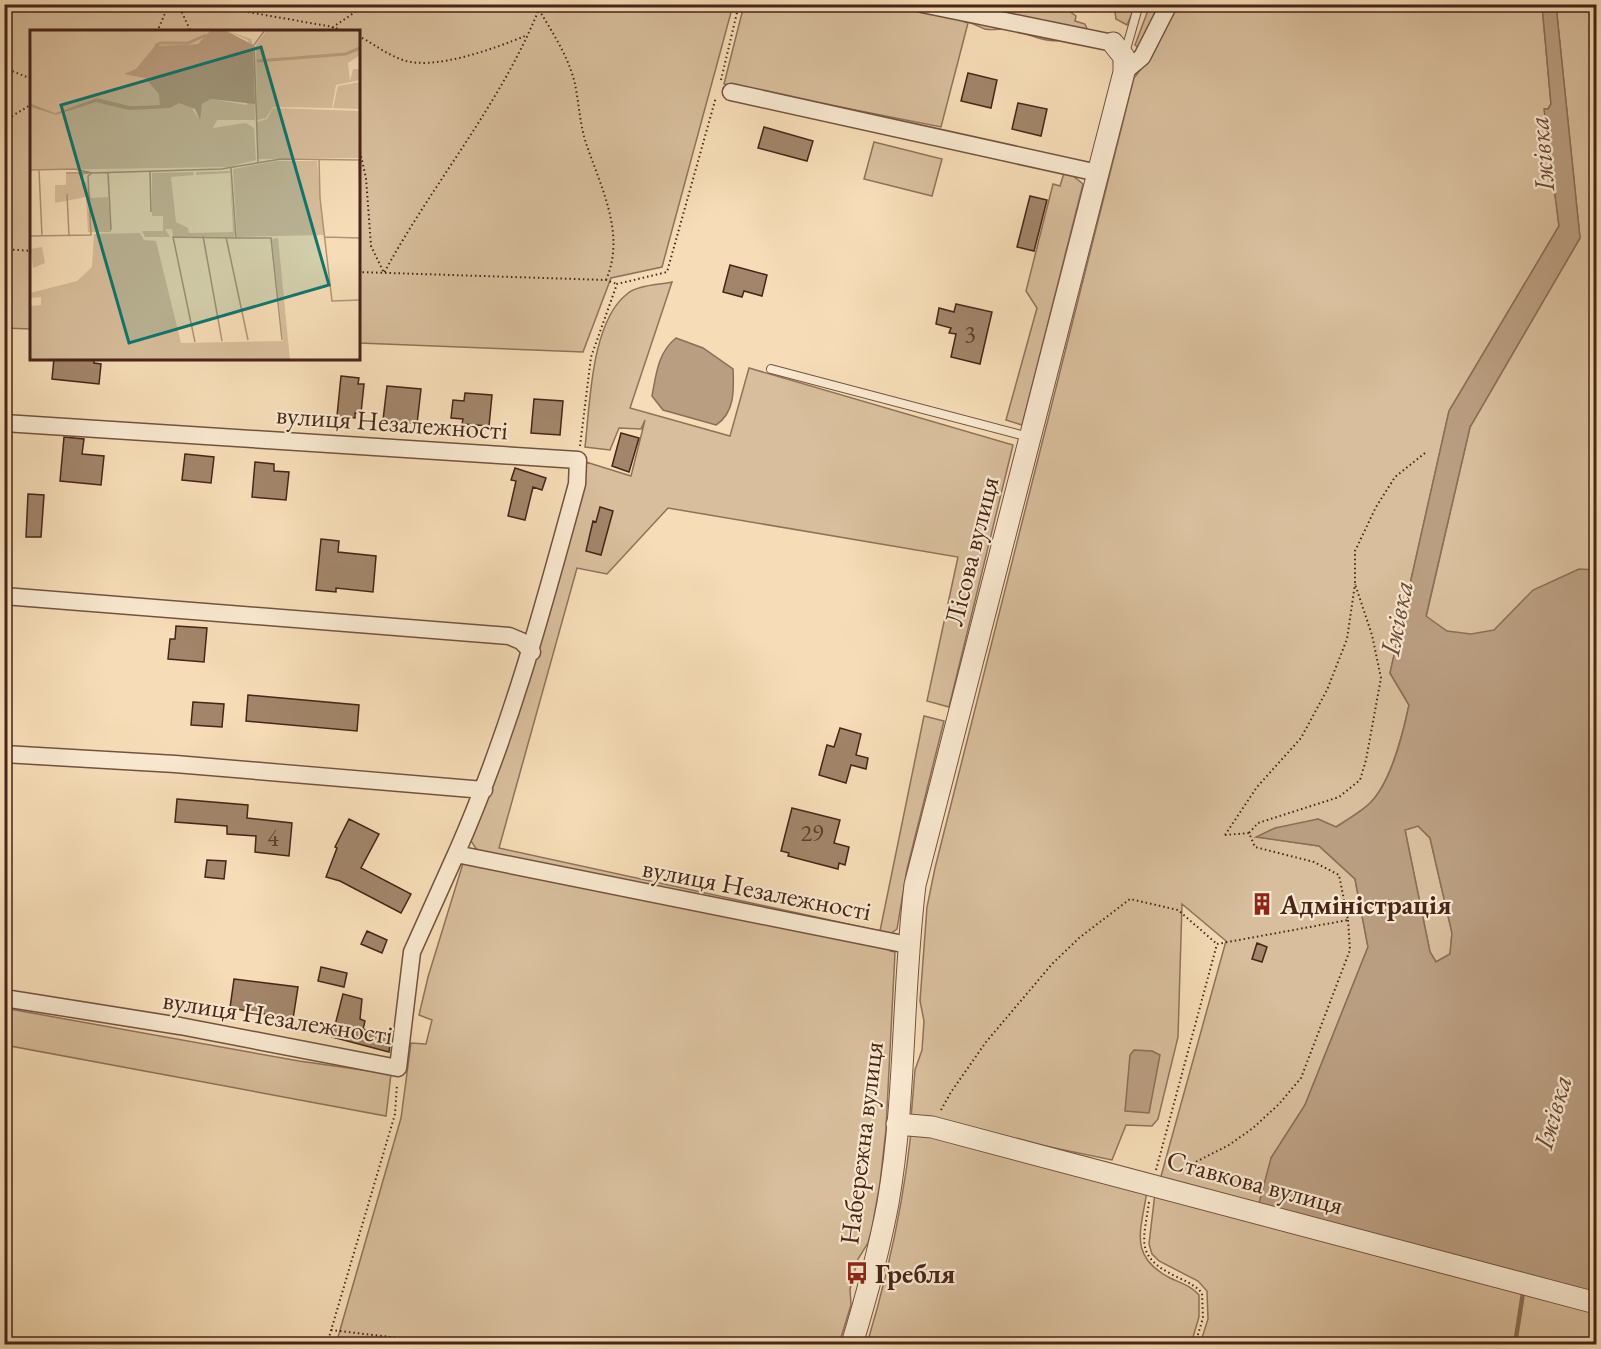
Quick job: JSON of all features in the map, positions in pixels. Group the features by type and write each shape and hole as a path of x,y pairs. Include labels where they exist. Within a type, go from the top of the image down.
{"street":[{"path":"922,4 1120,57 1143,57 1169,4"},
{"name":"Лісова вулиця","path":"908,945 915,885 1098,173 1120,57"},
{"path":"731,92 1098,173"},
{"name":"вулиця Незалежності","path":"4,423 578,460 577,484 532,652 484,790 412,952 398,1068 180,1026 4,998"},
{"path":"4,596 509,636 521,641 532,652"},
{"path":"4,754 175,764 484,790"},
{"name":"вулиця Незалежності","path":"456,854 908,945"},
{"name":"Набережна вулиця","path":"852,1344 872,1276 888,1202 897,1124 908,945"},
{"name":"Ставкова вулиця","path":"897,1124 932,1127 1596,1303"}],"lane":[{"path":"1120,57 1139,4"},
{"path":"771,369 1029,437"}],"path":[{"path":"158,30 169,4"},
{"path":"178,4 190,30"},
{"path":"232,4 248,12 341,30"},
{"path":"331,30 367,4"},
{"path":"384,273 410,224 500,90 541,4"},
{"path":"360,272 606,280 617,284 667,272 740,4"},
{"path":"539,10 556,37 574,81 586,141 603,187 615,247 606,280"},
{"path":"360,37 405,61 428,61 464,57 527,35"},
{"path":"4,68 30,78"},
{"path":"4,121 30,105"},
{"path":"360,152 368,188 371,246 384,273"},
{"path":"4,249 30,251"},
{"path":"578,460 591,357 617,284"},
{"path":"1355,584 1372,635 1381,678 1366,760 1360,780 1339,797 1258,823 1250,833 1226,835 1257,787 1301,738 1327,690 1347,639 1355,584 1355,551 1376,507 1395,477 1425,453"},
{"path":"1152,1184 1229,1145 1253,1128 1279,1104 1301,1078 1350,950 1348,920 1339,875 1314,862 1255,847 1250,833"},
{"path":"932,1127 951,1092 986,1042 1052,964 1079,938 1130,899 1154,902 1178,910 1217,944"},
{"path":"1217,944 1348,920"},
{"path":"1195,1344 1203,1318 1202,1293 1195,1285 1156,1266 1148,1257 1144,1244 1152,1184 1217,944"},
{"path":"327,1344 395,1114 398,1068"},
{"path":"332,1330 449,1344"}],"shaded area":[{"path":"5,4 733,5 662,267 611,278 583,352 360,343 360,30 30,30 30,329 5,328"},
{"path":"744,5 1066,5 1065,8 1076,16 1075,21 1085,24 1089,33 1087,43 1075,44 1064,38 1044,40 1015,30 985,29 971,23 962,21 968,23 941,127 724,84"},
{"path":"1114,5 1136,5 1127,25 1116,19"},
{"path":"1150,5 1162,5 1139,48 1135,45"},
{"path":"1175,5 1542,5 1551,104 1548,109 1545,109 1559,226 1449,411 1390,673 1409,705 1394,758 1376,796 1368,805 1336,827 1318,819 1258,837 1319,846 1355,879 1368,947 1305,1105 1271,1158 1596,1285 1160,1180 1226,941 1182,904 1178,1037 1158,1119 1152,1126 1126,1125 1112,1160 911,1118 915,1070 922,1050 924,1021 920,1001 927,907 935,868 1134,78 1147,61"},
{"path":"1556,5 1596,5 1596,665 1443,671 1426,617 1470,427 1580,238"},
{"path":"874,142 942,159 932,196 864,179"},
{"path":"1064,173 1073,176 1083,184 1022,425 1006,420 1037,308 1026,291 1053,184 1060,186"},
{"path":"672,282 630,408 730,436 749,368 1013,445 949,707 927,701 958,557 668,508 607,574 577,568 499,848 880,931 924,716 944,721 907,869 897,929 890,934 479,853 471,841 504,753 533,664 583,485 586,462 631,476 645,420 641,429 619,428 610,450 585,447 591,387 599,343 615,307 627,294 642,287"},
{"path":"1418,826 1430,838 1452,933 1450,954 1436,962 1430,952 1405,830"},
{"path":"464,860 890,947 890,951 895,952 886,1129 880,1183 872,1228 868,1243 858,1259 850,1289 851,1305 839,1344 336,1344 401,1118 411,1043 426,1044 432,1020 419,1015 428,977"},
{"path":"4,1008 299,1061 391,1074 386,1116 5,1045"},
{"path":"911,1133 933,1134 1147,1191 1140,1241 1148,1261 1157,1270 1199,1295 1199,1317 1191,1344 867,1344 894,1240"},
{"path":"1155,1193 1596,1312 1596,1344 1200,1344 1208,1319 1207,1291 1198,1281 1159,1261 1152,1254 1149,1244"}],"water":[{"path":"1542,5 1556,5 1580,238 1470,427 1426,616 1447,631 1471,634 1494,630 1533,590 1579,569 1596,570 1596,1295 1258,1207 1271,1158 1305,1105 1368,947 1355,879 1319,846 1256,837 1275,828 1318,819 1336,827 1368,805 1383,785 1389,772 1409,705 1390,673 1449,411 1559,226 1544,109 1548,109 1551,104","holes":["1418,826 1430,838 1452,933 1450,954 1436,962 1430,952 1405,830"]},
{"path":"676,338 703,348 733,369 733,392 730,407 727,414 716,425 663,410 652,396 662,357"},
{"path":"1134,1050 1152,1051 1160,1055 1149,1113 1125,1111 1130,1055"}],"building":[{"path":"968,73 997,80 991,108 961,101"},
{"path":"1018,103 1047,109 1041,136 1012,129"},
{"path":"764,127 813,141 807,161 758,148"},
{"path":"1030,196 1047,200 1034,251 1017,247"},
{"path":"730,265 767,275 762,296 744,291 742,297 723,292"},
{"path":"956,304 992,312 980,364 951,357 956,334 949,333 951,328 936,324 939,308 954,312"},
{"path":"54,360 94,360 94,363 101,364 99,384 52,379"},
{"path":"341,376 359,378 358,384 364,384 361,413 355,413 355,418 337,416"},
{"path":"387,386 421,389 417,424 383,420"},
{"path":"465,393 492,395 489,426 462,424 463,419 451,418 453,400 464,401"},
{"path":"534,399 563,401 560,435 531,433"},
{"path":"621,433 639,438 629,472 612,466"},
{"path":"64,437 84,439 82,454 104,456 101,485 60,481"},
{"path":"185,454 214,457 211,483 182,480"},
{"path":"255,462 274,464 274,471 289,472 286,500 252,497"},
{"path":"515,468 546,478 542,490 533,487 525,520 508,516 516,481 511,480"},
{"path":"28,494 44,495 41,537 26,537"},
{"path":"600,507 613,511 601,555 586,551 593,521 596,522"},
{"path":"321,539 339,541 338,552 376,556 373,592 336,588 336,592 316,590"},
{"path":"176,626 207,628 204,662 168,659 170,639 175,639"},
{"path":"248,695 359,705 357,731 246,721"},
{"path":"193,702 224,704 222,727 191,725"},
{"path":"840,728 861,734 856,755 868,758 866,769 851,765 846,783 819,775 827,745 834,747"},
{"path":"177,799 248,805 247,818 292,823 289,856 255,852 256,836 227,834 227,826 175,822"},
{"path":"792,808 840,820 834,843 849,847 845,865 839,863 838,869 788,856 789,853 781,851"},
{"path":"349,819 379,834 361,868 411,894 401,913 340,881 326,877 337,848 335,847"},
{"path":"207,860 226,861 224,879 205,877"},
{"path":"367,931 387,940 382,953 361,944"},
{"path":"1257,943 1267,947 1262,962 1252,959"},
{"path":"321,967 347,973 344,987 318,981"},
{"path":"234,979 298,987 293,1019 230,1008"},
{"path":"343,994 362,999 360,1019 365,1021 363,1029 391,1037 389,1052 332,1037"}],"waterway":[{"name":"Іжівка","path":"1515,1344 1523,1293"}],"place":[{"name":"Адміністрація","path":"1262,904"},
{"name":"Гребля","path":"857,1273"}]}
